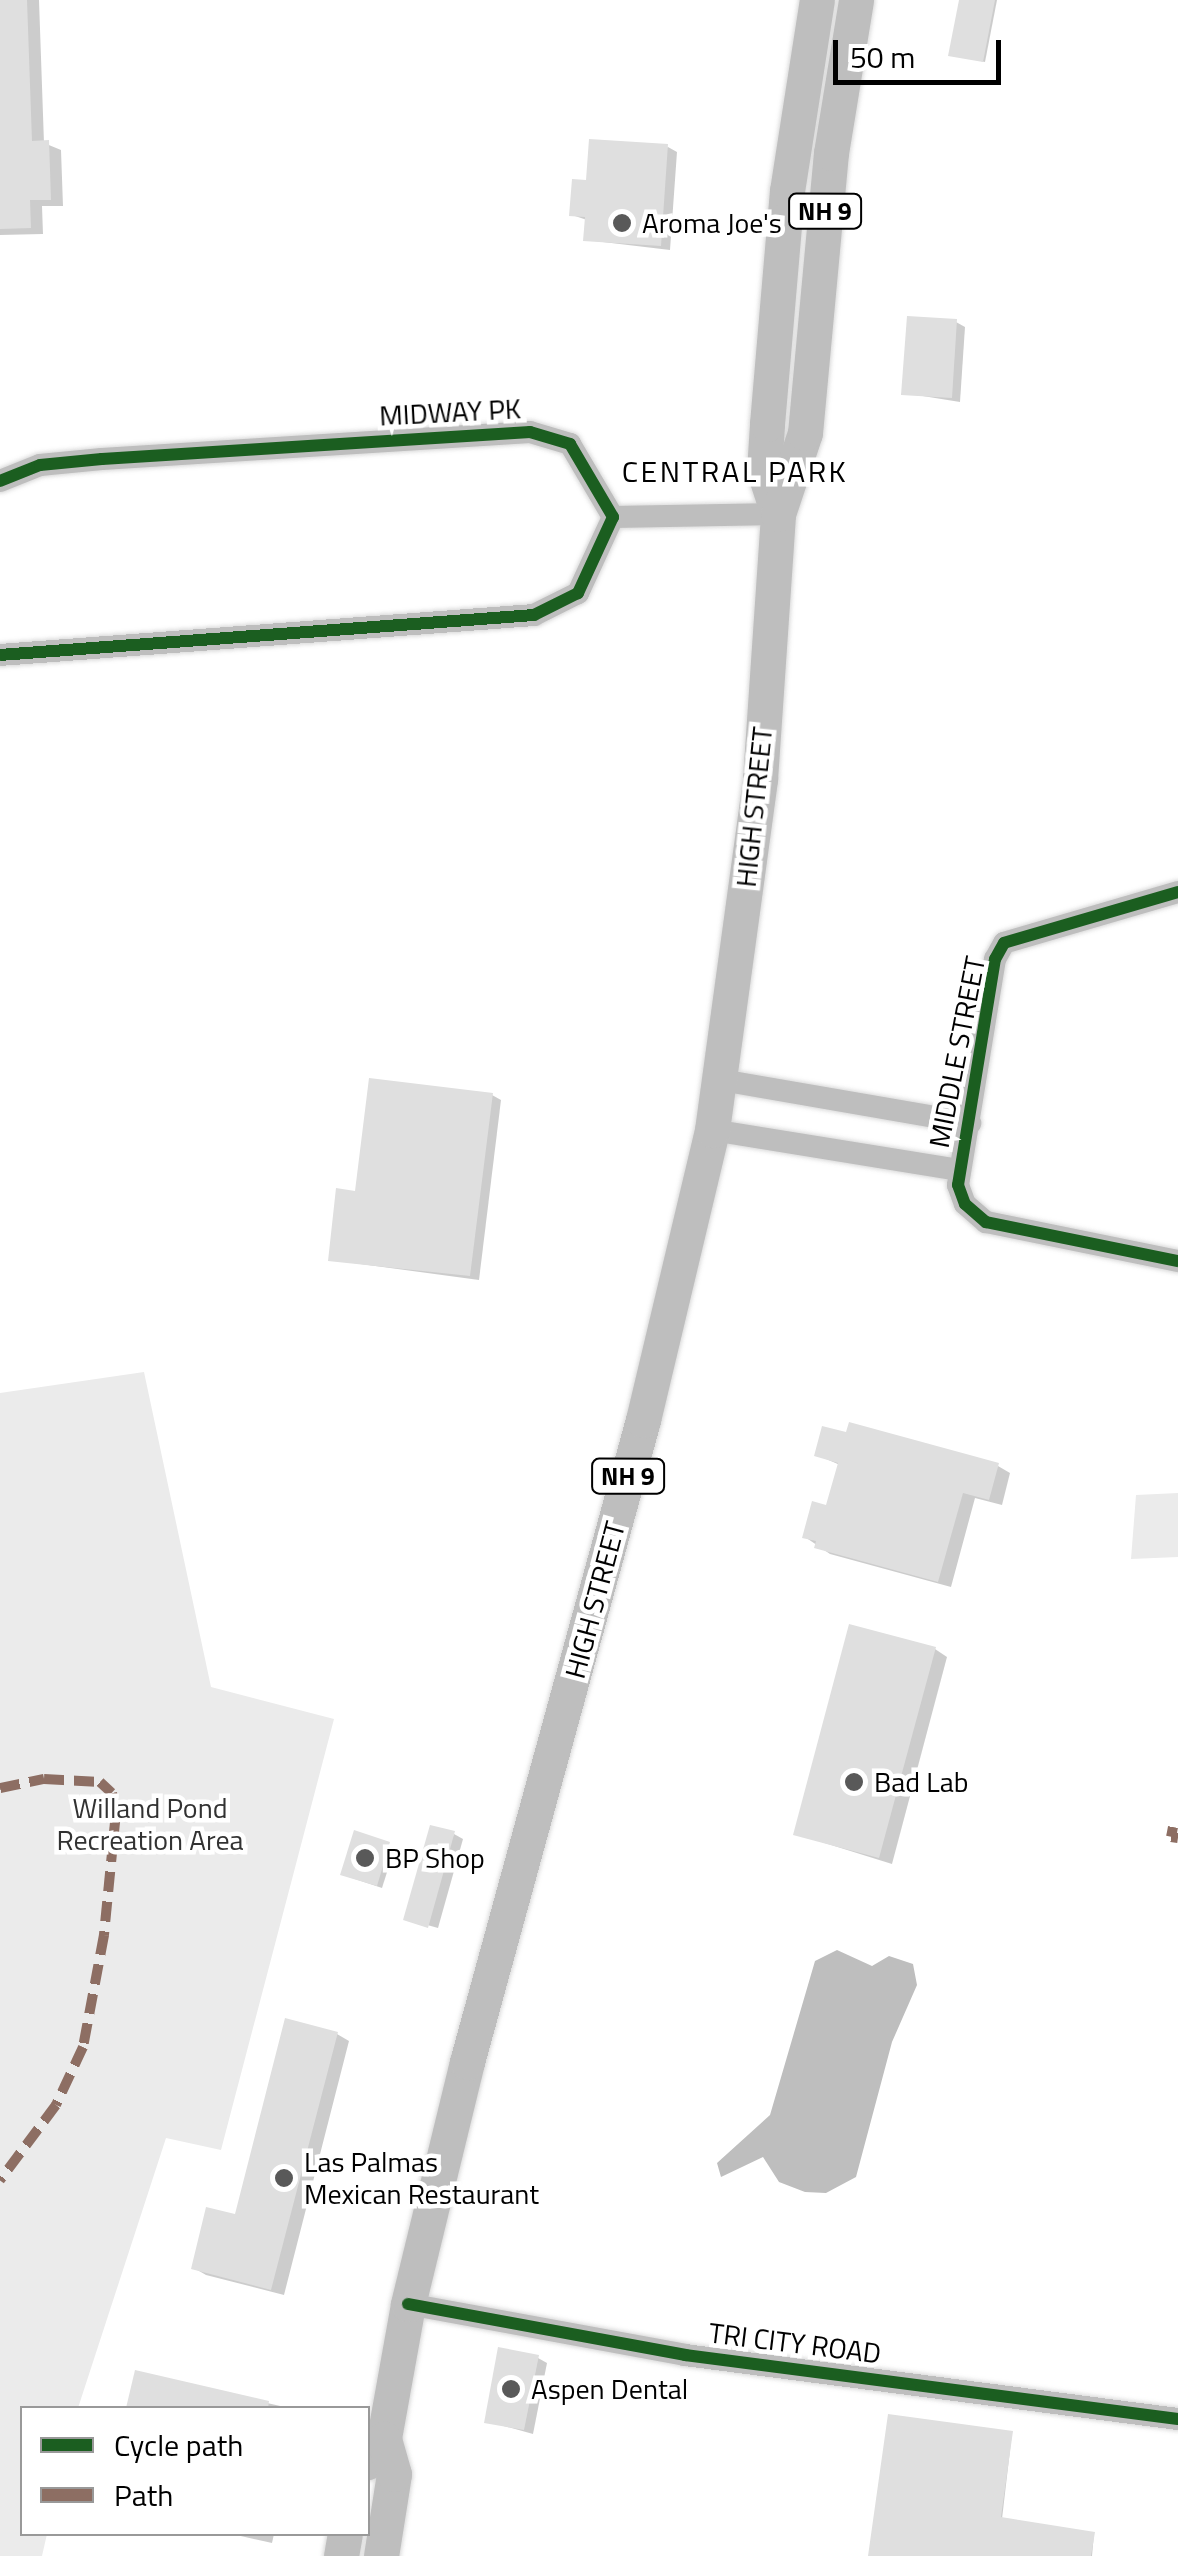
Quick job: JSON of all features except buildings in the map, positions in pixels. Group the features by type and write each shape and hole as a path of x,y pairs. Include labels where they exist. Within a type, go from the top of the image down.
{"main road":[{"name":"HIGH STREET","path":"778,514 764,470 767,424 787,191 817,0"},
{"name":"HIGH STREET","path":"376,2450 467,2062 670,1316 712,1130 760,778 778,514 805,433 831,153 856,0"},
{"name":"NH 9","path":"376,2450 394,2474 381,2556"}],"street":[{"name":"MIDWAY PK","path":"0,481 40,465 102,459 530,432 570,444 612,517"},
{"path":"0,655 534,615 578,592 612,517 778,514"},
{"name":"MIDDLE STREET","path":"712,1130 960,1170 996,958 1004,943 1178,892"},
{"name":"MIDDLE STREET","path":"721,1080 970,1123"},
{"path":"960,1170 965,1204 986,1222 1178,1262"},
{"name":"TRI CITY ROAD","path":"408,2304 685,2355 1178,2419"}],"green space":[{"name":"Willand Pond Recreation Area","path":"144,1372 211,1687 334,1719 221,2150 166,2138 79,2406 20,2406 20,2536 47,2536 42,2556 0,2556 0,1393"},
{"path":"1178,1493 1178,1557 1131,1559 1136,1495"}],"shaded area":[{"path":"837,1950 872,1966 889,1956 913,1964 917,1985 892,2042 856,2177 826,2193 805,2192 779,2182 763,2157 721,2177 717,2163 770,2115 815,1961"}],"marked path":[{"path":"0,1788 44,1779 100,1782 112,1793 116,1812 104,1935 83,2047 56,2105 0,2180"},
{"path":"1173,1827 1171,1837 1178,1838"}],"cycle path":[{"path":"0,481 40,465 102,459 530,432 570,444 613,517 578,593 534,615 0,655"},
{"path":"1178,892 1004,943 995,959 958,1185 965,1204 986,1222 1178,1261"},
{"path":"408,2304 685,2355 1178,2419"}],"place":[{"name":"Aroma Joe's","path":"622,223"},
{"name":"Bad Lab","path":"854,1782"},
{"name":"BP Shop","path":"365,1858"},
{"name":"Las Palmas Mexican Restaurant","path":"284,2178"},
{"name":"Aspen Dental","path":"511,2389"}],"district":[{"name":"CENTRAL PARK","path":"735,471"}]}
